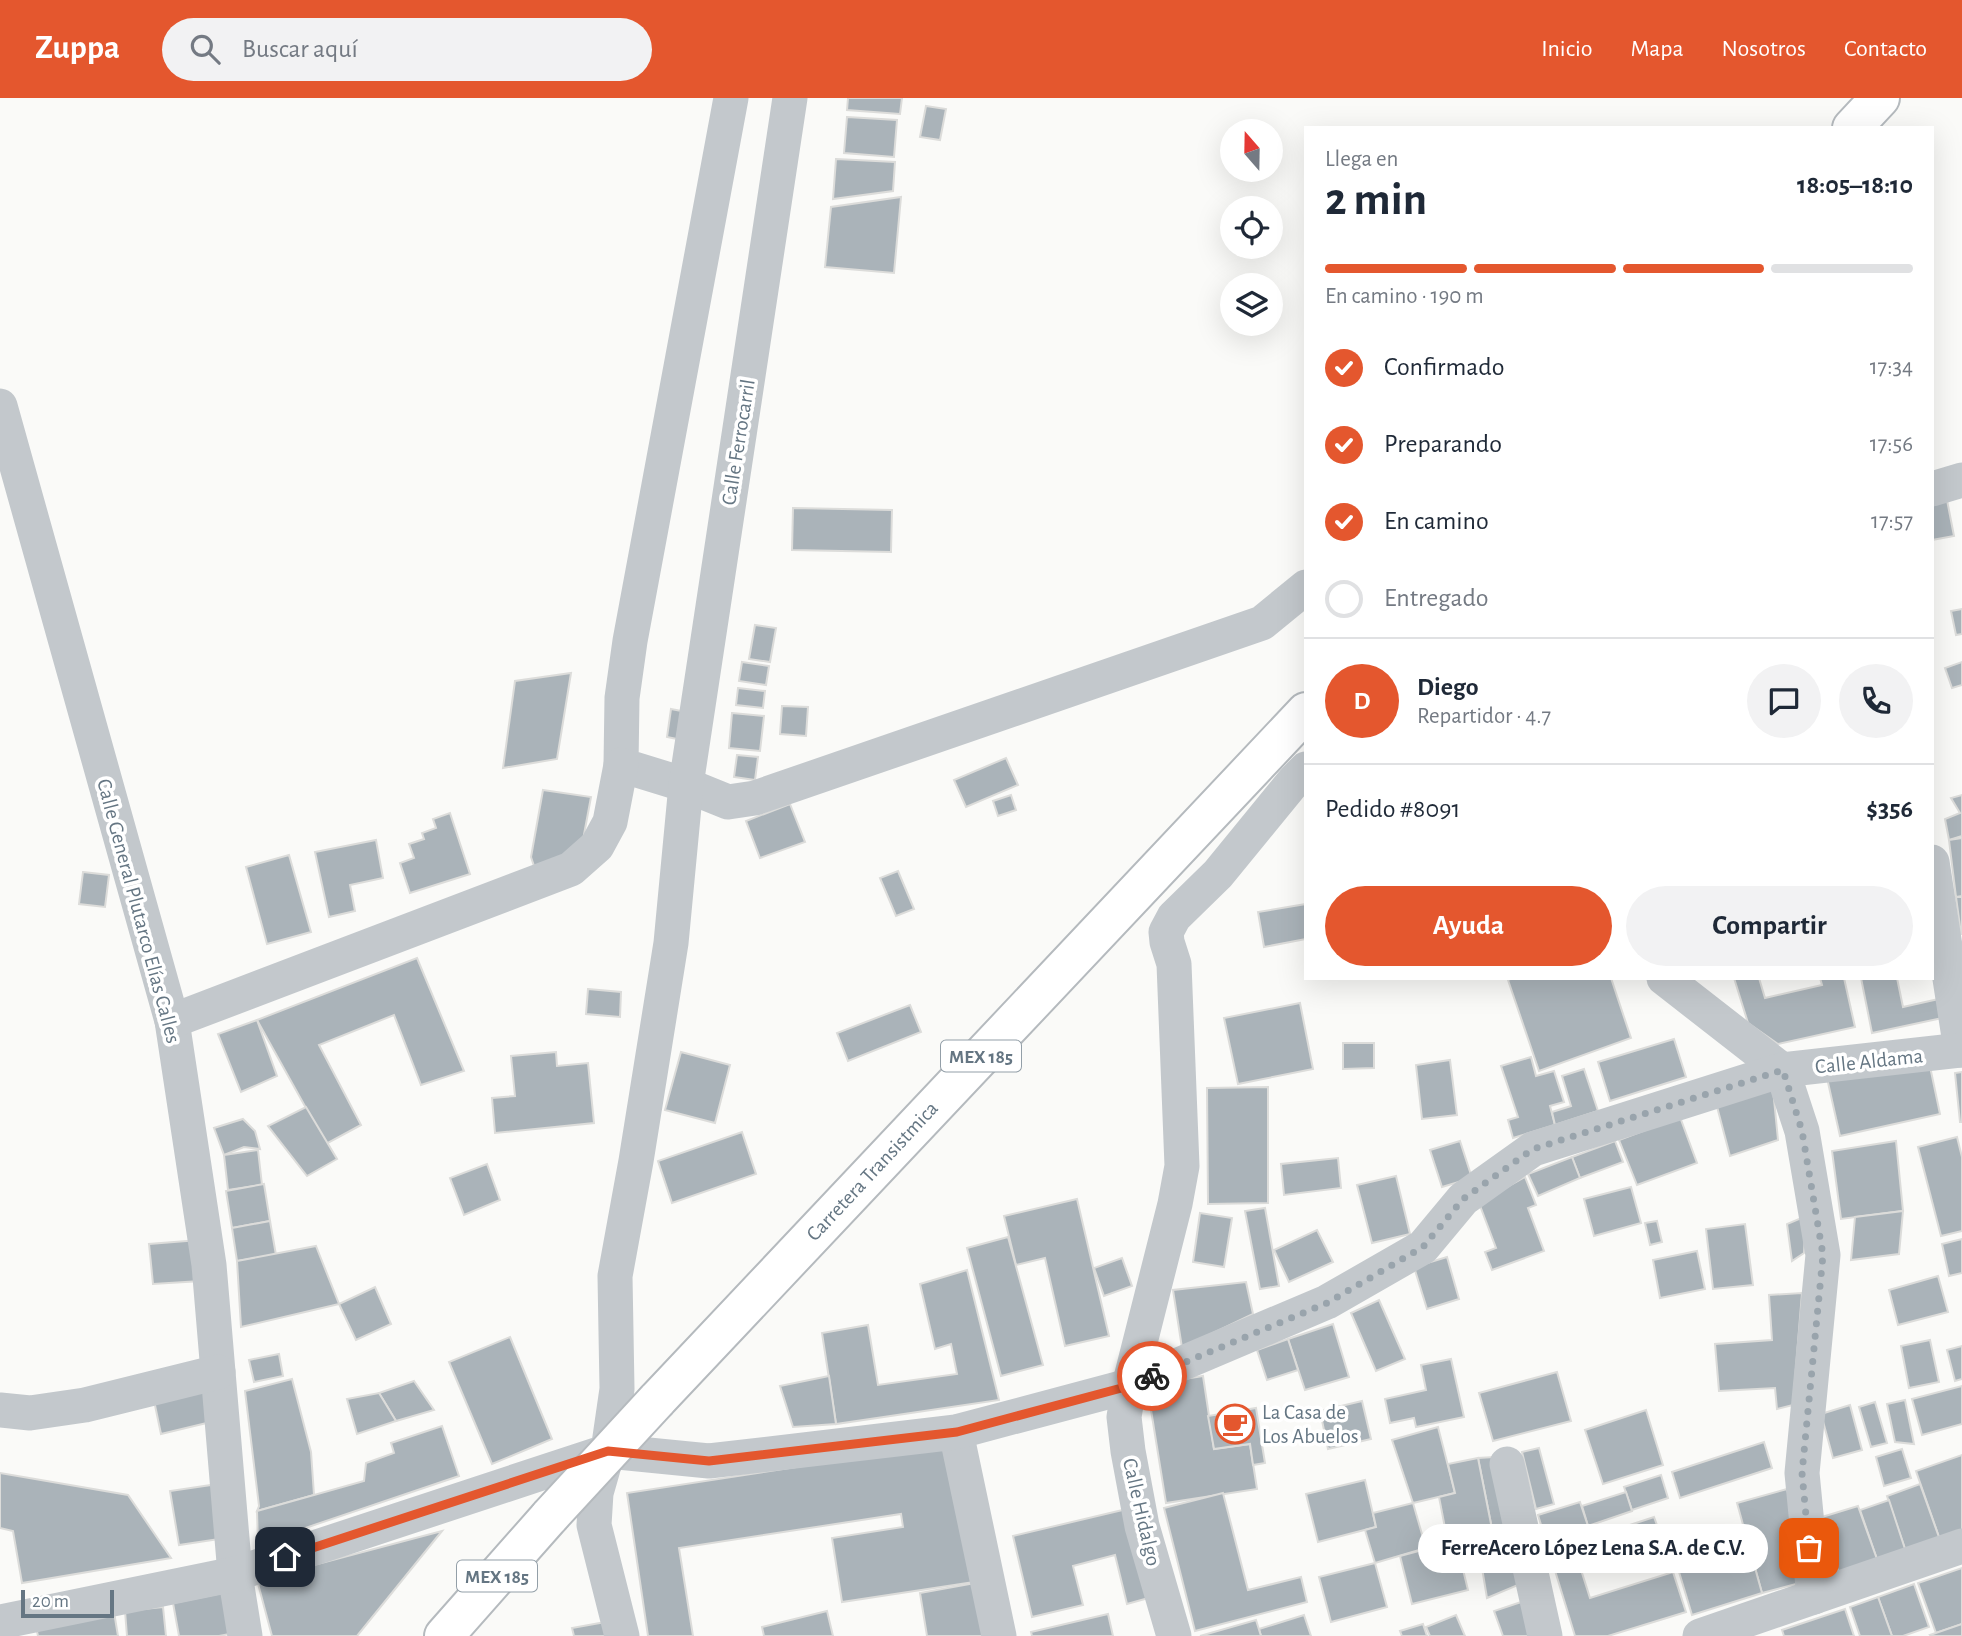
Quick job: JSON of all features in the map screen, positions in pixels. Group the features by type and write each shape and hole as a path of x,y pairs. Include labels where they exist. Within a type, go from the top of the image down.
{"main road":[{"path":"1854,126 1880,98"},
{"name":"Carretera Transistmica","path":"444,1636 657,1399 1304,714"}],"street":[{"path":"172,1021 571,869 597,846 610,821 621,765 622,698 630,641 731,98"},
{"name":"Calle Ferrocarril","path":"608,1451 617,1389 615,1276 671,943 686,785 790,98"},
{"name":"Calle General Plutarco Elías Calles","path":"0,406 172,1021 209,1265 235,1574 245,1636"},
{"path":"1934,488 1962,480"},
{"path":"621,765 686,785 728,802 755,798 1262,623 1304,589"},
{"name":"Calle Hidalgo","path":"1174,1636 1142,1526 1124,1417 1129,1386 1182,1166 1174,964 1166,932 1174,917 1218,874 1304,771"},
{"path":"1934,887 1939,950 1962,1050"},
{"path":"1667,980 1783,1070 1802,1131 1823,1255 1802,1473 1814,1597"},
{"name":"Calle Aldama","path":"608,1451 709,1461 957,1432 1129,1386 1327,1303 1423,1247 1463,1199 1533,1149 1783,1070 1962,1050"},
{"path":"0,1410 30,1413 85,1405 218,1372"},
{"path":"957,1432 999,1636"},
{"path":"0,1622 235,1574 608,1451"},
{"path":"608,1451 596,1493 594,1525 622,1636"},
{"path":"1507,1464 1545,1636"},
{"path":"1700,1636 1759,1626 1814,1597 1962,1546"}],"building":[{"path":"848,98 902,98 900,114 847,110"},
{"path":"926,106 946,109 940,140 920,137"},
{"path":"847,117 897,120 894,157 844,153"},
{"path":"836,159 895,162 893,191 833,199"},
{"path":"901,197 894,273 825,267 831,207"},
{"path":"1947,500 1954,536 1934,540 1934,503"},
{"path":"793,508 892,510 891,552 792,550"},
{"path":"1962,609 1962,634 1956,635 1951,611"},
{"path":"755,625 776,628 770,662 749,659"},
{"path":"742,662 769,666 766,685 739,681"},
{"path":"1962,662 1962,685 1952,688 1945,668"},
{"path":"571,673 557,759 503,768 515,681"},
{"path":"738,688 765,691 763,708 736,705"},
{"path":"782,706 808,707 806,736 780,734"},
{"path":"671,709 692,713 687,741 667,737"},
{"path":"732,713 764,716 760,751 729,748"},
{"path":"737,755 758,757 755,780 734,777"},
{"path":"1006,758 1018,785 966,807 954,780"},
{"path":"543,790 591,797 580,856 534,866 531,857"},
{"path":"1011,795 1016,810 998,816 993,801"},
{"path":"1962,795 1962,836 1949,840 1945,819 1960,813 1951,798"},
{"path":"790,804 805,842 760,858 746,821"},
{"path":"450,813 470,874 410,893 400,863 414,858 409,844 424,839 422,833 436,828 433,819"},
{"path":"1962,838 1962,896 1956,897 1949,840"},
{"path":"376,840 383,878 350,885 355,911 329,917 315,852"},
{"path":"289,855 311,932 267,944 246,867"},
{"path":"898,871 914,909 896,916 880,878"},
{"path":"83,872 109,875 105,907 79,904"},
{"path":"1956,897 1962,897 1962,934 1961,934"},
{"path":"1304,904 1304,939 1264,947 1258,912"},
{"path":"417,958 464,1071 421,1085 394,1015 319,1045 361,1125 326,1144 257,1020"},
{"path":"1508,980 1612,980 1631,1038 1539,1071"},
{"path":"1735,980 1760,980 1765,998 1822,985 1821,980 1844,980 1855,1027 1778,1044 1748,1023"},
{"path":"1861,980 1897,980 1903,1007 1943,998 1947,1017 1872,1033"},
{"path":"588,989 621,992 620,1017 586,1014"},
{"path":"1300,1003 1313,1069 1238,1084 1224,1018"},
{"path":"910,1005 921,1032 848,1061 837,1033"},
{"path":"257,1020 277,1076 241,1092 218,1034"},
{"path":"1674,1039 1686,1077 1610,1101 1598,1062"},
{"path":"1343,1043 1374,1043 1374,1068 1343,1069"},
{"path":"556,1052 557,1066 588,1063 594,1123 495,1133 492,1098 515,1096 511,1056"},
{"path":"681,1052 730,1065 715,1123 665,1110"},
{"path":"1531,1057 1536,1076 1554,1071 1564,1102 1550,1106 1555,1125 1513,1138 1508,1120 1518,1117 1501,1066"},
{"path":"1928,1057 1940,1114 1840,1136 1827,1078"},
{"path":"1450,1060 1457,1115 1422,1119 1416,1065"},
{"path":"1584,1069 1598,1111 1555,1125 1552,1112 1571,1106 1562,1076"},
{"path":"1962,1072 1962,1122 1960,1122 1955,1073"},
{"path":"1268,1087 1268,1203 1208,1204 1207,1088"},
{"path":"1773,1089 1778,1140 1730,1156 1715,1099"},
{"path":"306,1107 337,1159 307,1176 268,1126"},
{"path":"1680,1117 1697,1163 1637,1185 1619,1140"},
{"path":"243,1119 255,1131 260,1149 244,1147 224,1155 214,1128"},
{"path":"742,1132 756,1174 672,1203 658,1161"},
{"path":"1957,1137 1962,1157 1962,1231 1941,1236 1918,1147"},
{"path":"1460,1141 1472,1178 1442,1187 1430,1150"},
{"path":"1615,1141 1623,1162 1580,1178 1572,1157"},
{"path":"1896,1141 1903,1211 1841,1219 1832,1151"},
{"path":"258,1150 262,1185 228,1190 224,1155"},
{"path":"1572,1157 1580,1178 1538,1196 1528,1174"},
{"path":"1338,1158 1341,1188 1284,1195 1281,1164"},
{"path":"487,1164 500,1200 464,1215 450,1178"},
{"path":"1396,1176 1410,1234 1372,1243 1357,1185"},
{"path":"1525,1177 1536,1205 1528,1208 1544,1251 1492,1270 1485,1252 1496,1248 1479,1203"},
{"path":"264,1184 270,1221 232,1228 226,1191"},
{"path":"1631,1187 1641,1223 1594,1236 1584,1199"},
{"path":"1077,1199 1109,1336 1065,1346 1045,1258 1016,1265 1004,1216"},
{"path":"1265,1208 1279,1286 1260,1289 1245,1211"},
{"path":"1903,1211 1899,1254 1851,1260 1855,1217"},
{"path":"1200,1213 1232,1218 1224,1267 1193,1262"},
{"path":"1806,1216 1804,1253 1792,1261 1787,1224"},
{"path":"270,1221 276,1255 237,1261 232,1228"},
{"path":"1657,1221 1662,1242 1650,1245 1645,1223"},
{"path":"1745,1224 1753,1285 1713,1289 1706,1229"},
{"path":"1317,1230 1333,1262 1289,1282 1274,1250"},
{"path":"1008,1237 1043,1365 1001,1376 967,1248"},
{"path":"1962,1239 1962,1273 1949,1276 1942,1244"},
{"path":"199,1240 201,1281 153,1284 149,1244"},
{"path":"316,1246 339,1304 241,1327 237,1261"},
{"path":"1697,1251 1705,1289 1660,1298 1653,1260"},
{"path":"1447,1257 1459,1299 1427,1309 1414,1267"},
{"path":"1122,1258 1132,1286 1104,1296 1094,1268"},
{"path":"967,1270 999,1400 836,1424 822,1333 868,1325 878,1385 957,1374 951,1344 935,1349 920,1284"},
{"path":"1938,1276 1948,1312 1898,1325 1889,1290"},
{"path":"1246,1282 1253,1314 1182,1348 1173,1290"},
{"path":"375,1287 391,1324 356,1340 339,1304"},
{"path":"1802,1293 1793,1405 1777,1409 1775,1388 1719,1391 1715,1344 1772,1340 1769,1295"},
{"path":"1379,1300 1405,1359 1376,1371 1351,1313"},
{"path":"1333,1324 1349,1377 1305,1390 1288,1339"},
{"path":"510,1337 552,1439 492,1464 449,1362"},
{"path":"1288,1339 1298,1370 1267,1380 1257,1350"},
{"path":"1930,1340 1939,1382 1909,1388 1901,1346"},
{"path":"1962,1346 1962,1379 1955,1381 1947,1350"},
{"path":"279,1354 283,1376 254,1382 249,1360"},
{"path":"1451,1359 1464,1417 1416,1427 1414,1418 1390,1423 1385,1399 1426,1390 1421,1365"},
{"path":"1557,1372 1571,1421 1493,1441 1479,1393"},
{"path":"829,1376 836,1424 793,1427 780,1386"},
{"path":"1203,1376 1214,1449 1250,1444 1257,1489 1166,1503 1147,1385"},
{"path":"205,1379 215,1421 161,1434 152,1391"},
{"path":"292,1379 311,1452 314,1495 257,1511 259,1506 245,1391"},
{"path":"414,1381 434,1410 396,1421 379,1393"},
{"path":"1962,1386 1962,1424 1922,1435 1912,1399"},
{"path":"379,1393 396,1421 357,1434 347,1399"},
{"path":"1905,1400 1914,1444 1895,1442 1887,1404"},
{"path":"1362,1401 1371,1439 1328,1449 1320,1411"},
{"path":"1875,1402 1887,1443 1871,1447 1859,1407"},
{"path":"1850,1405 1862,1450 1833,1458 1821,1414"},
{"path":"1256,1408 1265,1463 1253,1465 1250,1444 1214,1449 1208,1416"},
{"path":"1646,1410 1663,1465 1603,1484 1585,1430"},
{"path":"442,1426 459,1476 258,1544 257,1511 364,1481 366,1463 394,1453 391,1443"},
{"path":"1438,1427 1455,1493 1413,1503 1392,1440"},
{"path":"1764,1442 1772,1468 1680,1498 1672,1472"},
{"path":"953,1443 974,1582 842,1602 832,1538 903,1527 901,1514 679,1548 693,1636 648,1636 627,1493"},
{"path":"1539,1448 1554,1504 1536,1509 1522,1452"},
{"path":"1902,1449 1911,1478 1884,1486 1876,1457"},
{"path":"1962,1455 1962,1532 1940,1540 1916,1471"},
{"path":"1494,1457 1514,1528 1493,1534 1478,1458"},
{"path":"1478,1458 1493,1534 1448,1543 1439,1497 1455,1493 1448,1464"},
{"path":"0,1473 128,1495 171,1558 22,1583 13,1531 0,1528"},
{"path":"1661,1475 1668,1498 1632,1510 1624,1487"},
{"path":"1365,1480 1376,1527 1318,1542 1306,1494"},
{"path":"218,1484 226,1538 179,1545 170,1491"},
{"path":"1920,1484 1940,1540 1906,1552 1887,1496"},
{"path":"1787,1489 1811,1580 1762,1593 1737,1503"},
{"path":"1626,1492 1632,1511 1588,1526 1582,1506"},
{"path":"1223,1493 1248,1590 1301,1577 1307,1602 1195,1631 1164,1508"},
{"path":"1889,1500 1906,1552 1878,1562 1860,1510"},
{"path":"1580,1502 1588,1526 1569,1532 1590,1598 1673,1572 1686,1612 1608,1636 1575,1636 1538,1515"},
{"path":"1413,1503 1426,1548 1375,1563 1365,1530 1376,1527 1373,1513"},
{"path":"1858,1506 1878,1562 1839,1574 1822,1517"},
{"path":"1131,1508 1152,1597 1127,1604 1115,1555 1073,1566 1083,1605 1032,1617 1013,1536"},
{"path":"1654,1517 1669,1558 1645,1567 1630,1525"},
{"path":"442,1531 357,1636 272,1636 257,1580"},
{"path":"1456,1541 1468,1590 1412,1604 1400,1556"},
{"path":"1750,1550 1762,1593 1692,1615 1679,1572"},
{"path":"1512,1555 1518,1585 1487,1598 1481,1562"},
{"path":"1375,1563 1387,1607 1331,1622 1319,1577"},
{"path":"1962,1568 1962,1624 1936,1633 1918,1583"},
{"path":"986,1581 996,1636 927,1636 920,1593"},
{"path":"1914,1584 1929,1627 1903,1636 1892,1636 1878,1597"},
{"path":"232,1591 240,1632 219,1636 179,1636 173,1603"},
{"path":"1878,1597 1892,1636 1860,1636 1850,1607"},
{"path":"1527,1600 1534,1636 1503,1636 1494,1611"},
{"path":"163,1607 166,1636 127,1636 125,1611"},
{"path":"1845,1609 1854,1636 1784,1636 1782,1630"},
{"path":"827,1611 833,1636 764,1636 762,1627"},
{"path":"114,1612 118,1636 38,1636 36,1627"},
{"path":"1108,1614 1113,1636 1032,1636 1031,1632"},
{"path":"1304,1615 1311,1636 1261,1636 1259,1629"},
{"path":"1456,1615 1465,1636 1430,1636 1426,1627"},
{"path":"1256,1620 1261,1636 1200,1636"},
{"path":"611,1621 614,1636 574,1636 572,1628"},
{"path":"1423,1624 1427,1636 1402,1636 1400,1631"},
{"path":"1962,1624 1962,1636 1930,1635"}],"way so far":[{"path":"1152,1376 1327,1303 1423,1247 1463,1199 1533,1149 1783,1070 1802,1131 1823,1255 1802,1473 1809,1548"}],"place":[{"name":"La Casa de Los Abuelos","path":"1235,1424"},
{"name":"FerreAcero López Lena S.A. de C.V.","path":"1809,1548"}],"route":[{"path":"285,1557 608,1451 709,1461 957,1432 1129,1386 1152,1376"}]}
